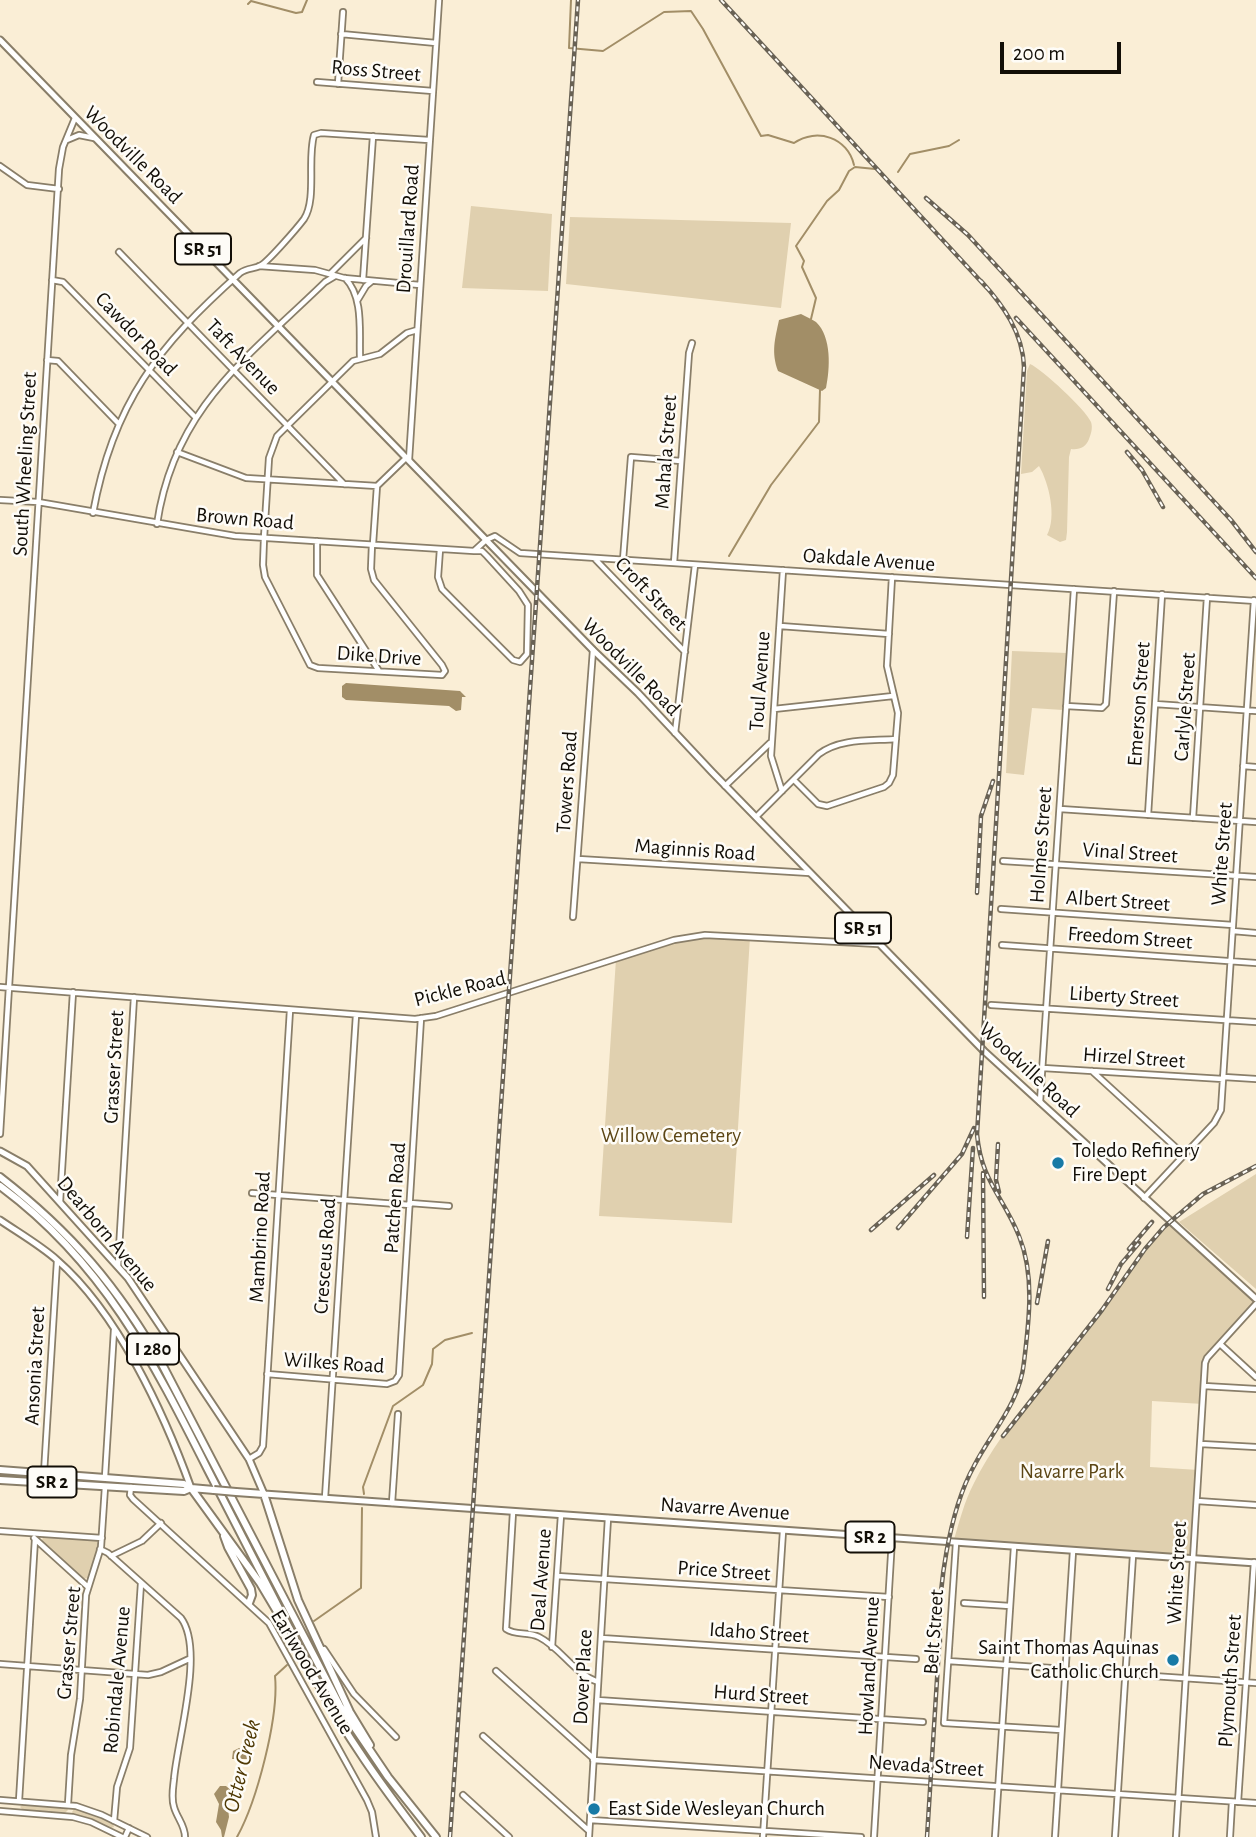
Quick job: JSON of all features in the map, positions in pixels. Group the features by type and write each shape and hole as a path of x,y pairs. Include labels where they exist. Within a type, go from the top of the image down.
{"highway":[{"name":"I 280","path":"0,1177 55,1222 98,1268 134,1317 163,1366 340,1706 388,1777 436,1837"},
{"name":"I 280","path":"0,1186 52,1231 89,1270 121,1311 155,1366 301,1650 357,1751 421,1837"},
{"name":"Navarre Avenue","path":"0,1469 105,1478 184,1491 191,1488"},
{"name":"Navarre Avenue","path":"0,1480 120,1487 131,1483 165,1482 184,1484 191,1488 264,1494"},
{"path":"105,1486 108,1481 131,1483"},
{"path":"120,1487 135,1484 162,1486 165,1482"},
{"path":"191,1488 260,1583 301,1650"},
{"path":"264,1494 308,1623 350,1712 388,1777"},
{"path":"223,1534 251,1589 249,1603"}],"main road":[{"name":"Woodville Road","path":"1,42 984,1051 1256,1298"},
{"name":"Dearborn Avenue","path":"0,1151 27,1166 118,1266 248,1459 264,1494"},
{"path":"0,1220 57,1260 74,1276 114,1330 169,1429 191,1488"},
{"name":"Navarre Avenue","path":"264,1494 1255,1562"}],"street":[{"name":"Drouillard Road","path":"407,459 439,0"},
{"path":"338,84 343,12"},
{"path":"341,34 436,43"},
{"name":"Ross Street","path":"317,82 433,91"},
{"name":"South Wheeling Street","path":"0,1134 59,169 64,144 75,118"},
{"path":"258,266 299,224 307,212 314,135 321,133 429,140"},
{"path":"64,144 77,136 94,138"},
{"path":"363,280 373,136"},
{"path":"0,166 27,185 59,189"},
{"path":"157,524 166,480 195,417 234,370 333,275 366,237"},
{"name":"Taft Avenue","path":"119,252 344,484"},
{"path":"93,513 103,466 118,423 149,369 188,324 246,269 258,266 315,270 344,278 420,285"},
{"path":"344,278 354,290 357,302 360,358"},
{"name":"Cawdor Road","path":"52,280 64,282 195,417"},
{"path":"357,302 372,281"},
{"path":"264,538 272,445 287,425 353,361 380,354 407,333 417,330"},
{"name":"Mahala Street","path":"674,563 689,353 692,343"},
{"path":"47,359 58,361 118,423"},
{"path":"177,452 243,478 377,486"},
{"path":"624,560 631,457 681,461"},
{"path":"372,544 377,486 407,459"},
{"name":"Brown Road","path":"0,500 38,502 212,534 474,551"},
{"name":"Oakdale Avenue","path":"486,540 495,536 516,552 537,554 1255,601"},
{"name":"Dike Drive","path":"264,538 262,565 265,577 312,666 437,676 444,673 442,665 374,580 371,569 372,544"},
{"path":"474,551 486,540"},
{"path":"317,541 317,575 380,672"},
{"path":"440,549 438,577 442,589 516,662 522,661 527,654 528,627 528,608 524,598 484,553 474,551"},
{"name":"Croft Street","path":"594,558 685,652"},
{"path":"675,734 695,565"},
{"name":"Toul Avenue","path":"782,791 771,756 783,570"},
{"path":"794,779 818,804 824,806 836,805 884,787 893,775 898,713 887,670 892,577"},
{"name":"Holmes Street","path":"1040,1103 1074,589"},
{"path":"1066,706 1104,708 1107,702 1114,592"},
{"name":"Emerson Street","path":"1148,815 1162,594"},
{"name":"Carlyle Street","path":"1193,818 1207,597"},
{"name":"White Street","path":"1184,1155 1214,1123 1221,1110 1255,601"},
{"path":"779,626 889,634"},
{"name":"Towers Road","path":"573,917 593,650"},
{"path":"774,709 893,696"},
{"path":"1155,704 1256,711"},
{"path":"756,817 819,754 834,745 897,739"},
{"path":"725,786 772,742"},
{"path":"1243,766 1256,766"},
{"path":"1060,809 1256,822"},
{"name":"Maginnis Road","path":"578,859 811,873"},
{"name":"Vinal Street","path":"1003,861 1256,877"},
{"name":"Albert Street","path":"1001,909 1233,925"},
{"path":"1233,931 1256,933"},
{"name":"Pickle Road","path":"0,986 421,1018 535,986 691,936 878,944"},
{"name":"Freedom Street","path":"1002,945 1256,963"},
{"path":"60,1202 73,992"},
{"name":"Grasser Street","path":"118,1266 134,997"},
{"name":"Liberty Street","path":"991,1005 1256,1022"},
{"name":"Mambrino Road","path":"248,1459 261,1451 263,1446 290,1010"},
{"name":"Cresceus Road","path":"325,1498 356,1015"},
{"name":"Patchen Road","path":"397,1379 400,1372 421,1018"},
{"name":"Hirzel Street","path":"1043,1068 1256,1079"},
{"path":"1092,1071 1184,1155 1144,1199"},
{"path":"252,1193 449,1206"},
{"name":"Ansonia Street","path":"44,1473 57,1260"},
{"path":"1256,1304 1220,1345 1256,1377"},
{"path":"105,1478 114,1330"},
{"name":"White Street","path":"1176,1837 1206,1361 1220,1345"},
{"name":"Wilkes Road","path":"267,1374 387,1384 397,1379"},
{"path":"1204,1386 1256,1390"},
{"path":"392,1503 398,1414"},
{"path":"1200,1444 1256,1447"},
{"name":"Earlwood Avenue","path":"131,1483 131,1496 269,1623 355,1777 372,1812 376,1837"},
{"name":"Grasser Street","path":"69,1816 88,1587 102,1538 105,1486"},
{"path":"1197,1501 1256,1505"},
{"path":"513,1512 505,1626 509,1631 537,1636 577,1670 598,1682"},
{"name":"Deal Avenue","path":"552,1648 561,1515"},
{"name":"Dover Place","path":"589,1834 608,1518"},
{"path":"111,1556 146,1539 160,1523"},
{"path":"0,1531 102,1538"},
{"path":"763,1834 783,1531"},
{"path":"29,1533 88,1587"},
{"path":"18,1812 36,1539"},
{"name":"Howland Avenue","path":"874,1837 892,1539"},
{"name":"Belt Street","path":"956,1543 944,1723 1002,1727"},
{"path":"995,1837 1014,1547"},
{"path":"100,1549 141,1582 184,1623 190,1642 186,1709 173,1796 174,1808 184,1826 185,1837"},
{"path":"1055,1837 1073,1551"},
{"path":"1115,1837 1133,1555"},
{"name":"Plymouth Street","path":"1230,1837 1255,1562"},
{"name":"Price Street","path":"557,1576 888,1597"},
{"name":"Robindale Avenue","path":"116,1822 117,1787 131,1748 141,1582"},
{"path":"964,1603 1010,1606"},
{"path":"308,1623 343,1681 396,1737"},
{"name":"Idaho Street","path":"601,1638 916,1659"},
{"path":"0,1664 135,1674 159,1673 189,1659"},
{"path":"948,1661 1256,1683"},
{"path":"496,1671 593,1759"},
{"name":"Hurd Street","path":"597,1700 923,1722"},
{"path":"1002,1727 1061,1730"},
{"path":"483,1736 589,1834"},
{"name":"Nevada Street","path":"593,1759 1256,1803"},
{"path":"463,1796 509,1837"},
{"path":"0,1800 69,1804 94,1811 147,1837"},
{"path":"0,1811 69,1816 87,1820 123,1837 130,1828"},
{"path":"590,1820 763,1834 861,1837"},
{"path":"113,1832 116,1822"}],"green space":[{"path":"471,206 552,214 548,291 462,288"},
{"path":"570,217 791,223 781,308 566,284"},
{"path":"1030,364 1073,400 1092,424 1086,444 1071,449 1067,532 1066,540 1060,542 1047,535 1052,510 1046,481 1039,466 1032,472 1021,474 1027,371"},
{"path":"1012,651 1067,653 1063,710 1032,708 1024,775 1006,773"},
{"name":"Willow Cemetery","path":"691,937 750,937 732,1223 599,1216 616,959"},
{"path":"1256,1174 1256,1289 1179,1222"},
{"name":"Navarre Park","path":"1170,1222 1256,1299 1256,1304 1207,1358 1203,1404 1152,1401 1150,1467 1199,1470 1194,1559 953,1543 970,1490 1001,1437"},
{"path":"45,1536 97,1541 99,1547 88,1578 83,1579 43,1543"},
{"path":"24,1803 66,1807 68,1810 64,1814 24,1811 20,1807"},
{"path":"75,1808 113,1822 114,1827 109,1829 74,1815 72,1812"}],"shaded area":[{"path":"801,314 816,322 825,336 828,372 826,388 822,391 778,371 776,364 774,346 779,320"},
{"path":"346,683 460,691 466,697 462,697 461,710 456,711 449,706 346,700 342,697 342,686"},
{"path":"239,1748 253,1752 253,1759 232,1759 233,1751"},
{"path":"220,1786 226,1786 233,1792 227,1800 229,1817 224,1837 216,1822 219,1804 214,1794"}],"waterway":[{"path":"248,4 251,1 296,13 302,12 307,0"},
{"path":"571,0 569,48 603,51 664,12 691,11 761,136 768,135 794,143 812,136 830,138 845,148 854,165"},
{"path":"898,172 910,154 949,146 959,140"},
{"path":"811,319 816,298 796,246 827,201 839,190 849,171 855,167 875,169"},
{"path":"729,556 771,485 819,422 820,390"},
{"name":"Otter Creek","path":"364,1494 363,1487 393,1406 423,1385 432,1364 433,1349 445,1340 472,1333"},
{"name":"Otter Creek","path":"314,1621 361,1588 362,1508"},
{"name":"Otter Creek","path":"237,1837 252,1802 265,1758 274,1713 275,1676 287,1665"}],"railway":[{"path":"450,1837 578,0"},
{"path":"721,0 987,288"},
{"path":"926,198 968,235 1231,520 1256,552"},
{"path":"940,1642 943,1576 951,1528 965,1484 1017,1391 1024,1362 1029,1298 1024,1251 1013,1222 983,1164 977,1134 1024,367 1016,331 997,300 981,281"},
{"path":"1016,318 1256,578"},
{"path":"1127,452 1142,470 1163,507"},
{"path":"977,893 981,816 993,781"},
{"path":"898,1228 962,1154 974,1128"},
{"path":"998,1144 996,1180 999,1192"},
{"path":"967,1237 973,1148"},
{"path":"1003,1436 1164,1227 1203,1194 1256,1166"},
{"path":"983,1173 984,1297"},
{"path":"871,1230 934,1175"},
{"path":"1129,1249 1152,1222"},
{"path":"1037,1303 1048,1241"},
{"path":"1108,1289 1121,1264 1139,1243"},
{"path":"927,1837 940,1632"}],"place":[{"name":"Toledo Refinery Fire Dept","path":"1058,1163"},
{"name":"Saint Thomas Aquinas Catholic Church","path":"1173,1660"},
{"name":"East Side Wesleyan Church","path":"594,1809"}]}
